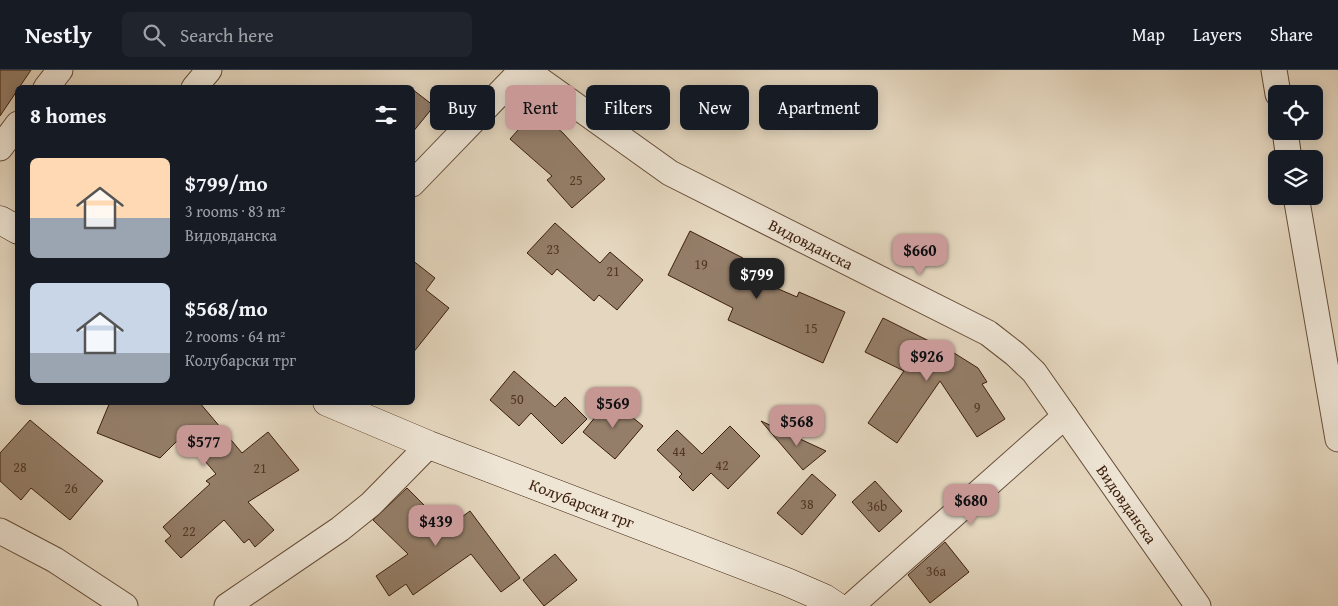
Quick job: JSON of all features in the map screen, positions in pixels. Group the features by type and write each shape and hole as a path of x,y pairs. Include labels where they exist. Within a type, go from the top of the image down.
{"street":[{"path":"48,85 60,70"},
{"path":"196,85 209,70"},
{"path":"415,181 522,70"},
{"name":"Видовданска","path":"526,70 670,172 988,333 1015,354 1034,372 1198,606"},
{"path":"1274,70 1276,85"},
{"path":"0,148 15,128"},
{"path":"1298,205 1338,439"},
{"path":"0,220 15,228"},
{"name":"Колубарски трг","path":"333,405 429,445 787,582 824,598 836,606"},
{"path":"851,606 1065,416"},
{"path":"227,606 340,529 370,504 429,445"},
{"path":"0,531 55,560 125,606"}],"building":[{"path":"0,70 31,70 21,85 15,85 15,94 0,116"},
{"path":"415,91 430,103 430,111 415,129"},
{"path":"518,130 559,130 605,179 572,208 547,180 552,176 510,139"},
{"path":"555,223 600,263 610,252 643,280 617,310 599,295 594,301 557,269 552,275 527,253"},
{"path":"690,231 743,258 737,271 797,297 799,292 845,312 823,363 728,320 733,308 668,275"},
{"path":"415,262 435,278 426,290 449,308 415,350"},
{"path":"883,318 933,343 935,341 978,368 987,382 982,384 1005,419 977,437 940,381 897,443 868,423 904,371 865,352"},
{"path":"514,371 555,407 565,397 587,419 562,444 531,413 519,426 490,400"},
{"path":"610,399 643,426 615,459 583,432"},
{"path":"109,405 202,405 242,453 268,432 299,470 248,502 274,530 255,547 249,539 244,543 224,520 181,558 165,541 171,536 163,527 210,484 206,481 216,474 183,435 160,458 97,433"},
{"path":"30,420 103,481 70,520 31,488 21,500 0,481 0,453"},
{"path":"761,421 826,451 803,470"},
{"path":"730,426 760,456 728,489 711,473 693,491 679,477 682,474 657,450 677,430 702,454"},
{"path":"812,474 836,495 802,535 777,513"},
{"path":"875,481 902,511 879,532 852,502"},
{"path":"407,488 447,528 470,511 520,578 501,592 471,554 413,595 406,584 389,596 376,576 408,554 373,520"},
{"path":"945,542 969,572 930,603 908,575"},
{"path":"555,554 577,580 544,606 523,580"}]}
